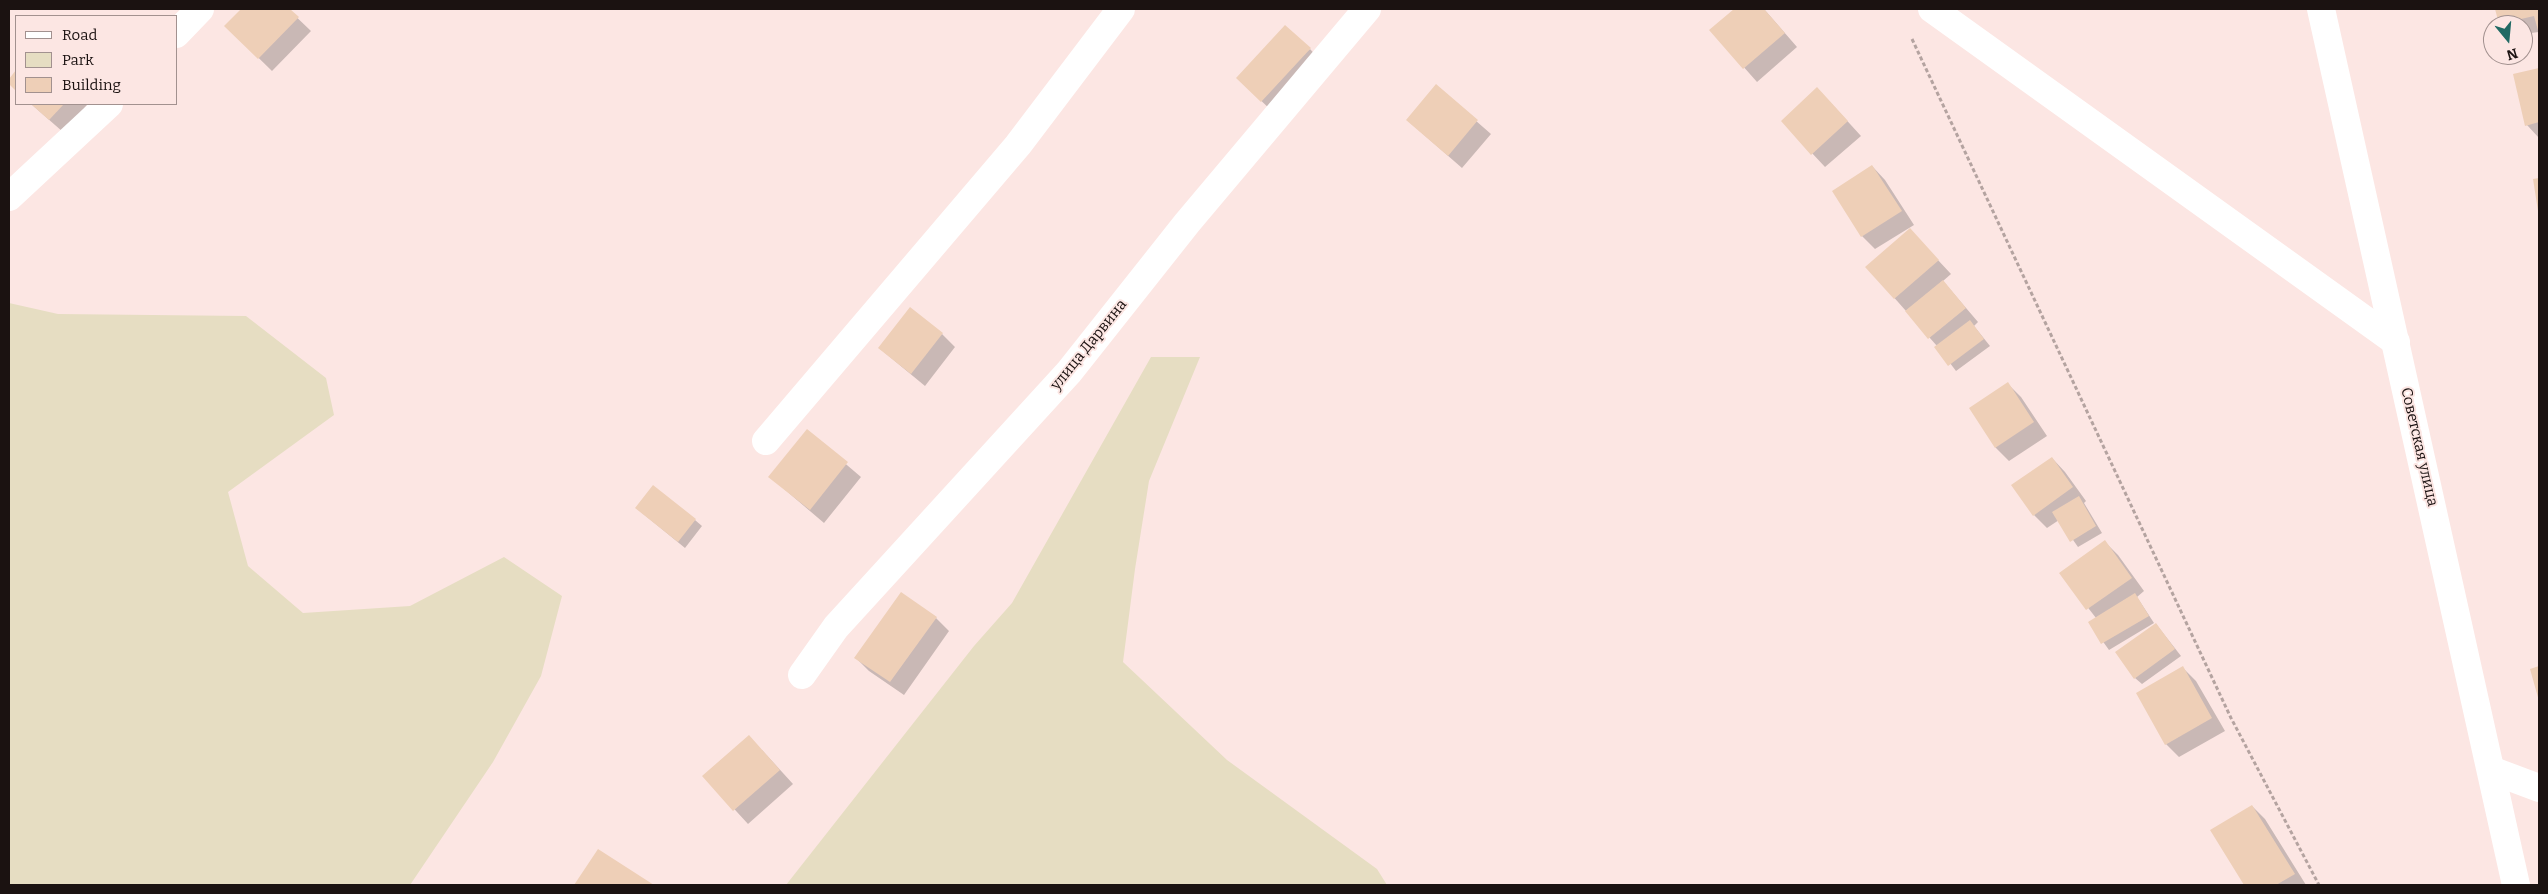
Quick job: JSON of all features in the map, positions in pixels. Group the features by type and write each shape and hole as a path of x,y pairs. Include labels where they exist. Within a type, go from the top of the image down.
{"street":[{"path":"178,32 200,9"},
{"path":"766,441 1018,145 1121,9"},
{"name":"улица Дарвина","path":"802,675 843,620 1069,372 1187,223 1367,9"},
{"path":"1932,9 2396,342"},
{"name":"Советская улица","path":"2321,9 2516,885"},
{"path":"9,197 108,105"},
{"path":"2491,770 2539,788"}],"path":[{"path":"1910,36 2231,718 2319,885"}],"green space":[{"path":"9,303 58,314 246,316 326,378 334,415 228,492 248,566 303,613 410,606 504,557 562,596 541,676 493,762 410,885 9,885"},
{"path":"1151,357 1200,357 1149,481 1123,662 1227,760 1377,869 1387,885 786,885 974,646 1012,603"}],"building":[{"path":"241,9 290,9 299,17 258,59 224,26"},
{"path":"1734,9 1764,9 1785,33 1743,69 1709,30"},
{"path":"2495,9 2539,9 2539,34 2533,15 2497,15"},
{"path":"1285,25 1311,48 1261,102 1236,78"},
{"path":"2539,68 2539,122 2525,126 2513,74"},
{"path":"15,71 15,90 9,84 9,79"},
{"path":"1436,84 1478,120 1448,156 1406,120"},
{"path":"1817,87 1848,121 1811,155 1781,121"},
{"path":"32,105 63,105 49,120"},
{"path":"1872,165 1902,211 1861,237 1832,191"},
{"path":"2539,178 2539,211 2538,211 2533,179"},
{"path":"1910,228 1939,260 1894,299 1865,267"},
{"path":"1943,280 1966,308 1928,339 1905,311"},
{"path":"910,307 943,333 911,374 878,348"},
{"path":"1970,320 1984,339 1948,366 1934,347"},
{"path":"2008,382 2034,422 1995,448 1969,408"},
{"path":"807,429 848,462 810,510 768,477"},
{"path":"2052,457 2073,487 2033,516 2011,485"},
{"path":"653,485 696,519 678,542 635,508"},
{"path":"2079,496 2096,526 2070,542 2052,512"},
{"path":"2105,540 2132,578 2086,610 2059,573"},
{"path":"901,592 937,617 890,682 854,658"},
{"path":"2135,593 2149,616 2101,644 2088,622"},
{"path":"2156,623 2175,649 2134,679 2115,652"},
{"path":"2183,666 2212,718 2165,745 2136,693"},
{"path":"2539,666 2539,701 2530,669"},
{"path":"749,735 780,770 733,811 702,776"},
{"path":"2252,805 2295,874 2276,885 2244,885 2210,830"},
{"path":"598,849 654,885 574,885"}]}
